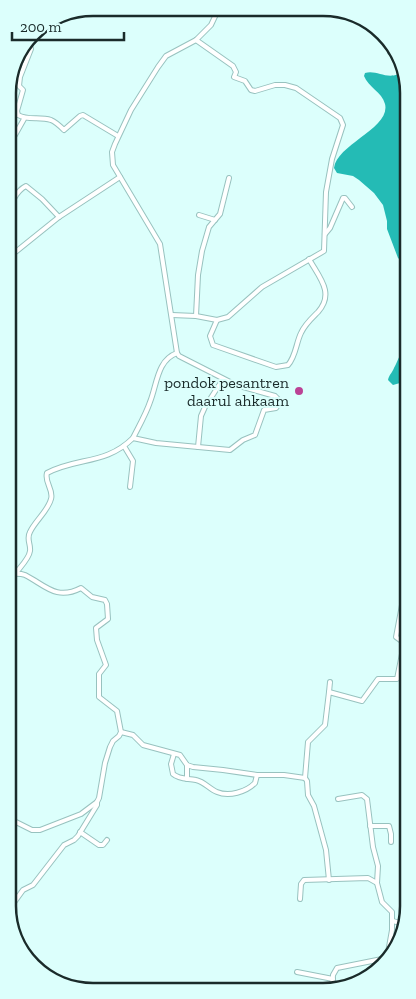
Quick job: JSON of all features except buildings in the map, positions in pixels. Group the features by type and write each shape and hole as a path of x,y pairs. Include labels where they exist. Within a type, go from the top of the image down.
{"street":[{"path":"133,438 156,443 228,450 255,435 264,410 276,408 279,404 275,396 246,389 223,379 181,358 177,353 160,244 120,177 112,158 113,147 135,103 166,56 196,40 211,25 215,16"},
{"path":"172,315 196,316 217,320 228,317 262,287 324,251 327,182 343,125 342,119 303,92 288,85 275,84 256,91 251,90 246,82 235,77 236,72 233,66 196,40"},
{"path":"30,48 20,77 19,86 23,89 23,92 17,111 18,115 24,119 49,119 65,130 83,115 118,136"},
{"path":"16,133 24,119"},
{"path":"16,252 59,217 120,177"},
{"path":"196,316 198,275 202,251 209,227 220,214 229,178"},
{"path":"16,194 26,186 59,217"},
{"path":"325,234 330,228 343,198 352,207"},
{"path":"199,215 216,220"},
{"path":"217,320 210,336 213,345 276,367 288,365 302,331 324,305 326,299 322,280 309,259"},
{"path":"16,573 29,555 29,534 51,499 51,492 46,478 47,473 104,457 124,446 133,438 150,402 160,370 170,355 177,353"},
{"path":"198,448 201,416 204,407 223,379"},
{"path":"124,446 133,461 130,487"},
{"path":"16,574 26,575 48,590 66,593 81,588 92,597 105,600 108,619 96,628 97,640 106,665 99,674 99,697 117,711 121,732 110,747 105,763 99,798 80,832 74,840 64,845 33,885 23,890 16,900"},
{"path":"400,616 396,637 400,640"},
{"path":"329,692 362,701 378,679 397,679 400,671"},
{"path":"328,880 326,850 315,810 308,795 305,778 308,742 326,723 330,682"},
{"path":"121,732 130,734 148,746 181,756 187,765 187,779"},
{"path":"174,754 171,764 173,774 180,779 197,780 218,793 238,793 251,786 257,775"},
{"path":"187,765 257,775 284,775 305,778"},
{"path":"338,799 366,797 373,847 378,866 377,883 382,902 392,912 393,921 389,945"},
{"path":"16,822 32,830 40,830 80,814 97,802"},
{"path":"370,826 389,826 392,834 391,842"},
{"path":"80,832 100,845 103,845 107,840"},
{"path":"300,899 302,881 368,878 377,883"},
{"path":"393,921 398,922"},
{"path":"333,982 334,971 337,968 378,960"},
{"path":"297,972 333,979"}],"water":[{"path":"365,73 397,74 400,93 400,260 387,229 383,205 374,193 359,180 353,176 337,173 334,168 337,159 344,151 380,121 385,113 383,100 366,80"},
{"path":"400,355 400,383 393,385 388,378"}],"place":[{"name":"pondok pesantren daarul ahkaam","path":"299,391"}]}
